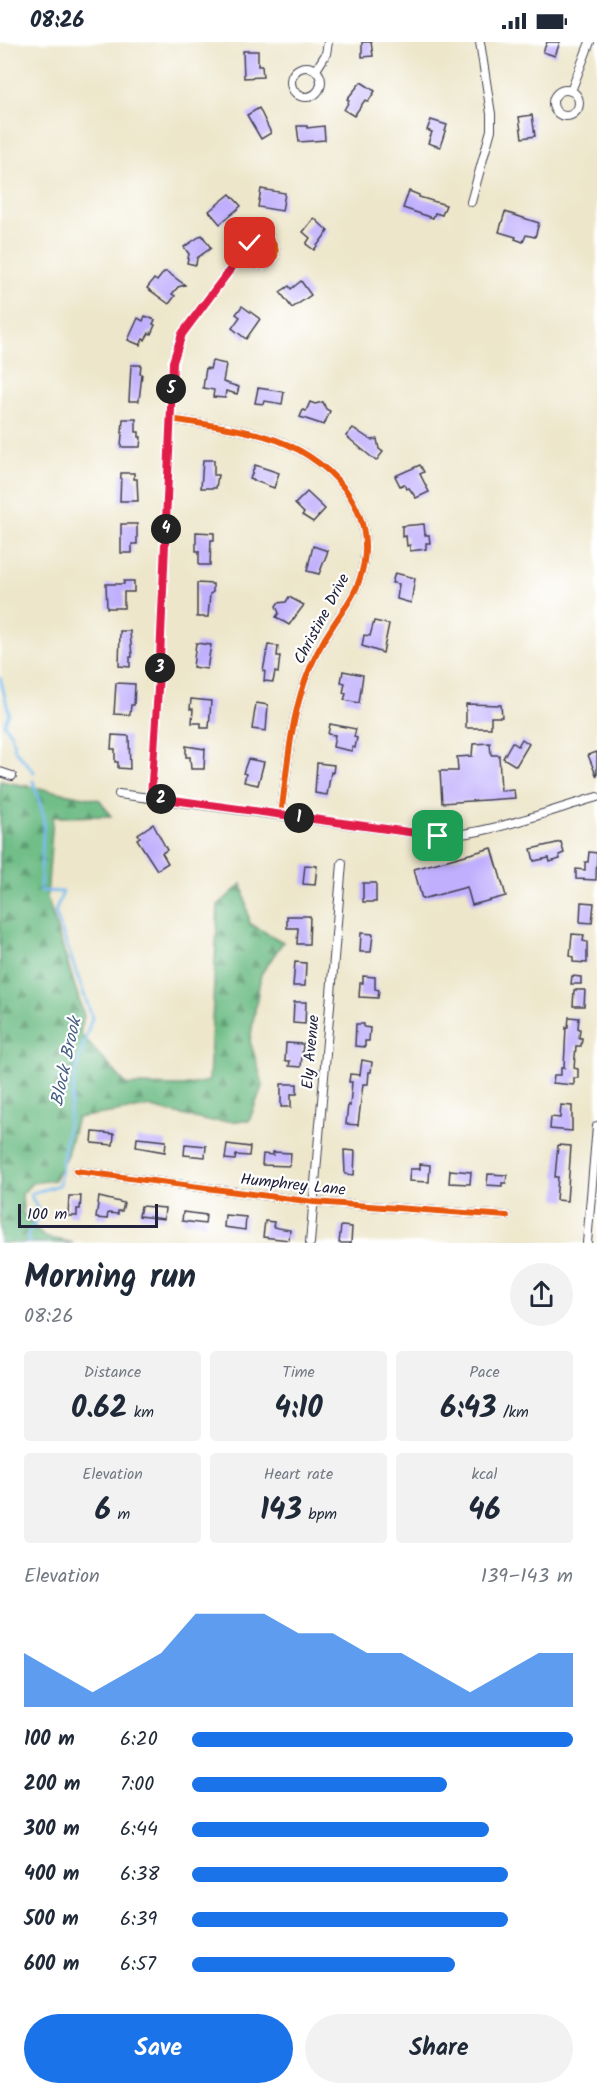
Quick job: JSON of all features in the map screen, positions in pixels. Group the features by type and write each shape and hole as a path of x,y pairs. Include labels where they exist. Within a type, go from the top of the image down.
{"street":[{"path":"316,70 326,54 327,42"},
{"path":"471,202 491,130 491,114 480,42"},
{"path":"571,91 590,42"},
{"path":"151,797 160,658 173,362 178,342 241,255"},
{"name":"Christine Drive","path":"170,419 253,433 297,449 336,477 352,499 362,521 366,545 363,570 355,592 323,641 304,683 293,732 281,815"},
{"path":"0,772 12,776"},
{"path":"119,794 419,834 456,835 481,831 597,797"},
{"name":"Ely Avenue","path":"310,1243 342,862"},
{"path":"587,1243 593,1224 597,1126"},
{"name":"Humphrey Lane","path":"76,1171 314,1202 507,1216"}],"green space":[{"path":"0,781 100,800 111,816 53,817 47,897 84,1016 80,1034 127,1085 184,1086 209,1081 218,905 242,884 250,924 283,942 261,974 250,1041 263,1084 249,1121 208,1121 147,1107 77,1118 66,1158 54,1180 32,1183 22,1194 23,1214 44,1237 74,1243 0,1243"}],"building":[{"path":"362,42 371,42 373,56 362,57"},
{"path":"547,42 560,42 555,56 543,52"},
{"path":"243,51 258,51 258,66 262,66 263,77 244,78"},
{"path":"361,82 375,91 368,102 365,100 354,116 344,110 349,101 347,99"},
{"path":"259,108 271,133 261,139 247,115"},
{"path":"532,115 535,136 522,138 519,117"},
{"path":"431,120 447,125 440,147 428,143 432,132 427,130"},
{"path":"297,126 307,126 307,128 324,126 325,140 299,142"},
{"path":"261,189 285,193 282,211 258,207"},
{"path":"409,191 419,197 446,205 442,215 435,213 433,218 403,208"},
{"path":"230,194 241,206 220,224 209,211"},
{"path":"505,212 539,223 535,237 526,235 523,242 515,239 516,237 499,232"},
{"path":"314,218 328,231 314,250 306,244 310,238 303,232"},
{"path":"202,235 211,248 197,258 196,265 187,263 189,254 184,247"},
{"path":"164,272 185,285 178,287 172,294 175,296 169,304 147,288"},
{"path":"301,281 311,295 292,308 280,292 289,286 291,289"},
{"path":"242,306 260,319 246,339 232,328 240,317 236,314"},
{"path":"145,316 155,320 153,324 155,325 151,334 149,333 145,340 143,339 140,345 128,340 138,318 143,321"},
{"path":"212,361 226,364 223,382 239,387 237,394 226,391 225,398 213,397 214,390 203,388 206,368 210,369"},
{"path":"131,365 141,365 139,401 129,401"},
{"path":"258,388 284,392 282,404 265,401 264,404 255,403"},
{"path":"310,402 315,404 323,402 326,409 330,411 324,425 300,417"},
{"path":"123,419 136,419 136,432 139,432 139,437 141,437 140,447 121,447"},
{"path":"353,428 371,440 377,439 379,449 383,452 376,461 346,436"},
{"path":"203,460 214,460 214,475 218,475 216,488 201,488"},
{"path":"255,465 279,473 274,488 250,479"},
{"path":"420,465 424,472 420,474 429,492 416,498 404,484 400,486 395,476"},
{"path":"121,473 134,473 134,479 137,479 138,501 120,501"},
{"path":"307,492 325,509 313,522 302,515 304,513 295,504"},
{"path":"121,524 137,524 137,544 132,544 132,553 121,553"},
{"path":"424,524 425,535 429,535 430,543 426,543 426,549 410,551 406,536 402,537 402,526"},
{"path":"196,532 214,533 214,540 211,540 210,565 199,565"},
{"path":"313,546 328,551 319,574 307,571"},
{"path":"395,573 415,578 411,603 397,599 399,584 392,583"},
{"path":"124,581 134,581 134,592 124,592 124,608 107,608 106,584 124,584"},
{"path":"197,583 213,584 208,617 197,617"},
{"path":"289,597 304,605 289,625 276,617 279,613 276,606 278,603 286,602"},
{"path":"374,621 389,624 383,653 362,646 364,635 370,636"},
{"path":"120,631 130,631 132,657 130,657 130,667 119,666"},
{"path":"196,643 211,645 207,669 193,667"},
{"path":"268,645 278,646 277,656 280,656 278,673 275,672 273,682 264,681 265,671 263,671"},
{"path":"343,671 363,675 359,703 344,700 345,683 341,682"},
{"path":"116,683 135,684 134,705 131,705 130,715 114,714"},
{"path":"191,699 211,701 209,728 201,728 201,723 192,723"},
{"path":"256,703 268,705 266,731 252,729"},
{"path":"466,704 501,705 502,717 491,717 491,728 466,728"},
{"path":"330,724 356,729 354,737 357,738 352,751 333,747 335,735 328,734"},
{"path":"112,735 129,736 130,769 118,768 118,762 115,762 115,749 111,749"},
{"path":"522,739 529,744 516,766 503,758 512,742 518,746"},
{"path":"490,743 491,755 499,755 501,791 514,790 515,798 442,803 440,771 458,771 457,757 472,756 473,744"},
{"path":"186,746 205,749 204,769 191,769 190,757 186,757"},
{"path":"597,752 597,777 588,755"},
{"path":"248,759 264,762 258,785 244,782 246,774 243,773"},
{"path":"317,763 334,765 327,795 315,793"},
{"path":"153,824 167,850 162,853 168,863 157,870 137,839 140,837 138,834"},
{"path":"561,842 564,853 559,855 560,859 550,862 549,858 534,861 531,849"},
{"path":"492,848 506,896 472,905 467,887 422,899 414,869"},
{"path":"589,852 597,853 596,880 576,879 576,869 585,870"},
{"path":"305,865 317,866 315,885 303,884"},
{"path":"363,883 376,883 376,902 363,902"},
{"path":"581,902 594,903 592,923 580,922"},
{"path":"287,916 310,916 309,944 297,944 298,928 287,928"},
{"path":"361,933 373,934 371,952 360,952"},
{"path":"572,934 584,935 583,941 587,942 587,963 573,962 573,957 570,956"},
{"path":"295,962 306,963 305,986 293,986"},
{"path":"363,976 375,977 375,989 379,990 378,998 359,997"},
{"path":"572,976 581,977 581,984 571,984"},
{"path":"574,990 585,990 584,1006 573,1006"},
{"path":"294,1002 306,1002 305,1024 293,1023"},
{"path":"569,1017 579,1018 579,1038 582,1038 581,1046 576,1046 574,1068 578,1069 578,1078 574,1078 574,1085 553,1083 554,1075 561,1075 561,1068 564,1068 566,1027 568,1027"},
{"path":"356,1024 364,1024 364,1027 370,1028 369,1041 365,1041 365,1047 355,1046"},
{"path":"286,1043 303,1044 301,1067 289,1066 290,1061 285,1061"},
{"path":"362,1060 372,1062 368,1084 363,1084 358,1125 346,1124 352,1082 349,1082 350,1074 360,1075"},
{"path":"281,1084 297,1084 297,1094 291,1094 291,1107 281,1107"},
{"path":"561,1105 572,1106 572,1131 550,1129 551,1117 560,1118"},
{"path":"93,1132 114,1134 113,1145 92,1143"},
{"path":"137,1138 166,1141 165,1152 136,1147"},
{"path":"185,1144 206,1146 205,1157 184,1155"},
{"path":"227,1144 250,1147 249,1156 236,1155 235,1160 225,1159"},
{"path":"558,1145 571,1146 567,1201 556,1200 558,1177 555,1177"},
{"path":"344,1150 355,1151 354,1175 345,1174"},
{"path":"273,1152 291,1153 290,1166 262,1165 263,1154 273,1155"},
{"path":"420,1164 430,1165 429,1182 409,1181 410,1169 420,1169"},
{"path":"450,1170 471,1172 470,1184 449,1183"},
{"path":"488,1174 507,1175 506,1183 502,1183 502,1186 487,1185"},
{"path":"69,1196 81,1196 77,1216 68,1216"},
{"path":"99,1197 124,1203 122,1211 118,1211 118,1214 108,1213 107,1219 96,1218"},
{"path":"141,1206 165,1208 164,1219 139,1216"},
{"path":"183,1212 206,1215 205,1224 182,1221"},
{"path":"225,1215 246,1217 245,1230 224,1227"},
{"path":"265,1221 274,1222 273,1227 290,1230 289,1240 263,1237"},
{"path":"341,1226 352,1227 351,1243 339,1243"}],"waterway":[{"name":"Block Brook","path":"0,678 9,713 4,724 11,734 15,750 34,772"},
{"name":"Block Brook","path":"30,1243 27,1236 40,1214 30,1194 59,1185 76,1070 92,1017 55,912 63,892 40,891 44,817 33,781"}],"cycle path":[{"path":"151,797 160,658 173,362 178,342 187,327 249,243 257,237 267,237 274,244 276,254 274,259 264,266 255,264 241,255"},
{"path":"170,419 253,433 287,445 309,456 329,471 345,489 357,509 364,531 365,555 357,587 318,652 300,697 290,747 281,815"},
{"path":"76,1171 314,1202 507,1216"}],"route":[{"path":"250,243 182,334 173,362 160,658 151,797 438,836"}]}
